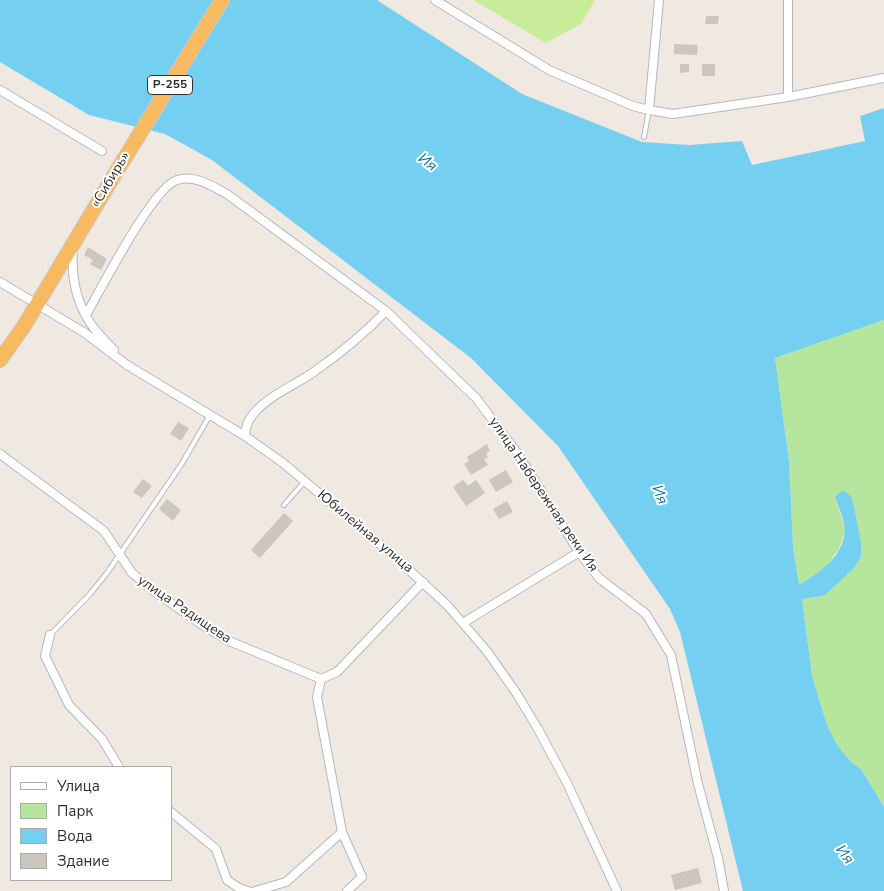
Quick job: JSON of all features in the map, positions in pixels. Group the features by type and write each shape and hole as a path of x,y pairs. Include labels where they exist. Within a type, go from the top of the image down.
{"highway":[{"name":"«Сибирь»","path":"0,360 18,336 222,0"}],"street":[{"path":"435,0 549,70 633,106 649,110 673,114 788,97 884,78"},
{"path":"649,110 659,0"},
{"path":"788,0 788,97"},
{"path":"0,90 102,151"},
{"name":"улица Набережная реки Ия","path":"86,315 148,207 174,180 188,178 206,183 227,194 386,311 476,398 518,454 579,552 599,578 646,614 671,655 696,774 718,858 724,891"},
{"path":"73,246 74,285 81,304 93,327 127,365"},
{"name":"Юбилейная улица","path":"0,282 85,333 127,365 245,436 305,481 423,582 463,622 502,671 538,729 567,783 617,891"},
{"path":"245,436 246,424 256,411 277,394 314,372 353,343 386,311"},
{"name":"улица Радищева","path":"0,454 96,525 109,537 127,568 137,578 217,634 242,647 321,679"},
{"path":"463,622 579,552"},
{"path":"348,891 362,877 342,832 317,697 321,679 337,672 423,582"},
{"path":"50,635 46,656 69,705 102,739 118,766"},
{"path":"172,813 216,850 227,880 239,888 248,891"},
{"path":"255,891 286,882 342,832"}],"lane":[{"path":"644,137 649,110"},
{"path":"50,635 101,582 181,464 210,415"},
{"path":"284,505 305,481"}],"green space":[{"path":"473,0 595,0 581,24 546,43"},
{"path":"884,320 884,807 861,769 851,762 837,745 827,725 812,676 802,599 825,596 854,511 852,498 835,497 846,531 838,550 825,568 799,585 793,547 789,461 775,358"}],"water":[{"name":"Ия","path":"0,0 377,0 522,94 642,142 689,145 742,141 752,165 865,141 860,116 884,108 884,320 775,358 789,461 793,547 799,585 822,570 839,550 845,529 835,497 842,491 852,498 861,542 861,556 854,568 824,596 802,599 812,676 827,725 837,745 851,762 861,769 884,807 884,891 743,891 680,632 670,609 558,446 471,358 212,160 165,134 89,115 0,62"}],"building":[{"path":"706,16 719,16 718,24 705,24"},
{"path":"674,44 698,45 697,55 674,54"},
{"path":"680,64 689,64 689,72 680,73"},
{"path":"702,64 715,64 715,76 702,76"},
{"path":"88,247 107,259 101,270 90,264 93,260 84,255"},
{"path":"178,422 189,428 181,441 170,434"},
{"path":"487,444 490,451 486,454 488,457 484,459 488,465 471,475 464,464 469,461 467,457"},
{"path":"506,470 513,482 496,492 489,480"},
{"path":"143,479 152,486 142,498 133,492"},
{"path":"463,480 468,486 476,480 485,493 466,506 453,487"},
{"path":"167,499 181,510 173,521 159,509"},
{"path":"507,501 513,512 499,519 493,509"},
{"path":"284,513 293,521 260,558 251,550"},
{"path":"698,868 702,883 675,890 671,875"}]}
